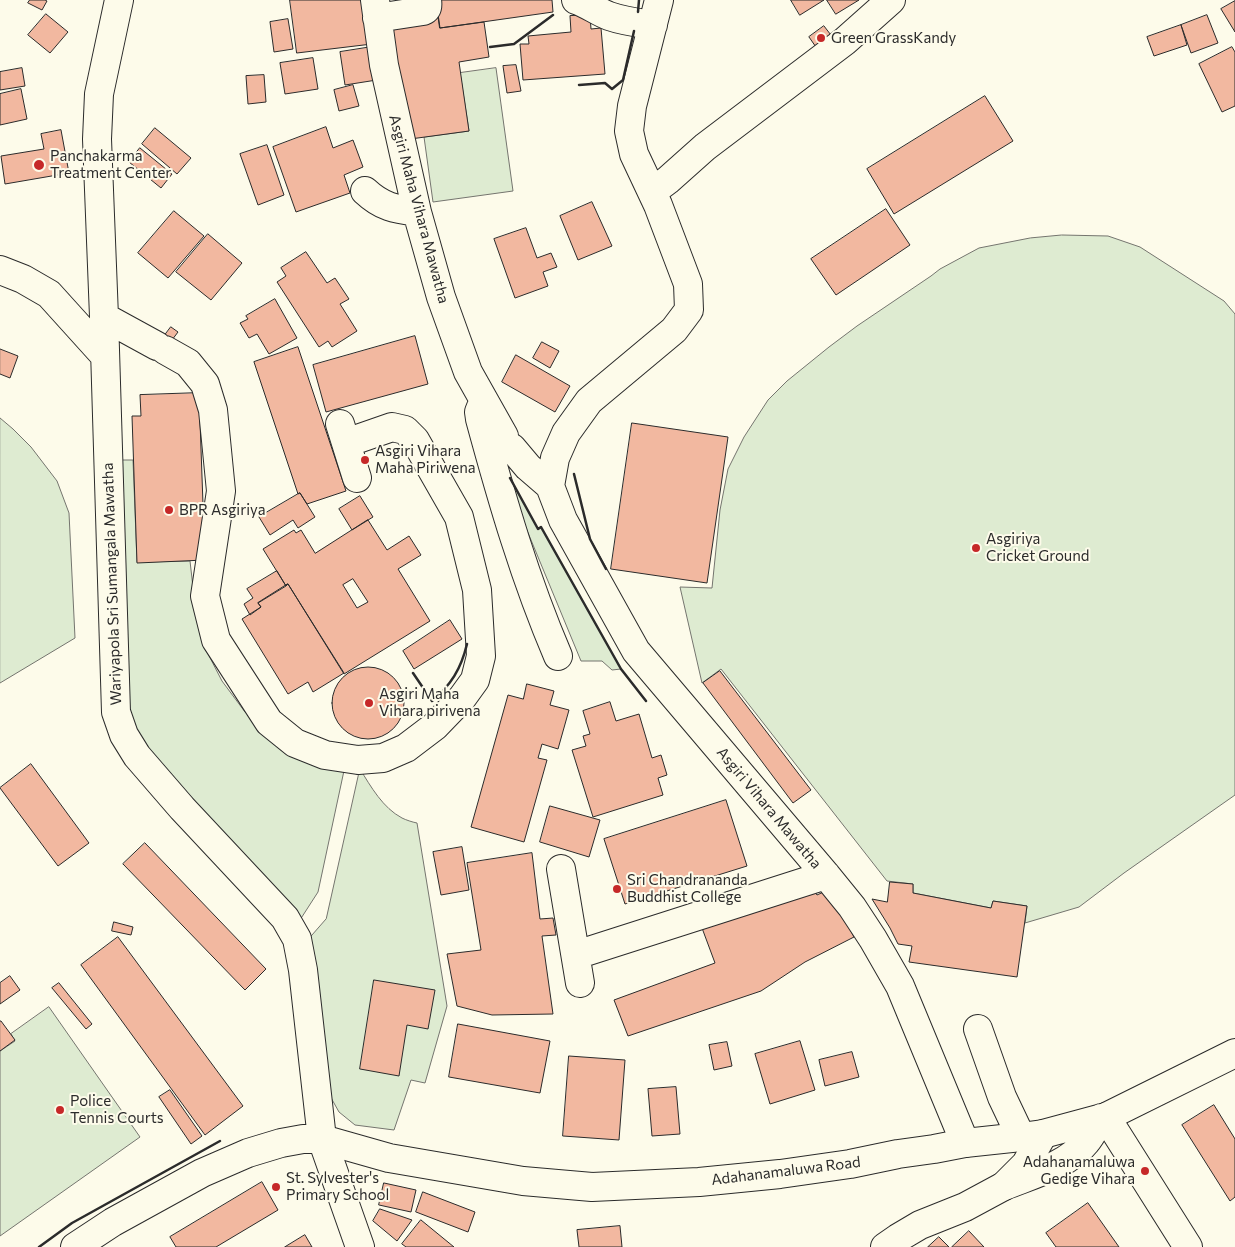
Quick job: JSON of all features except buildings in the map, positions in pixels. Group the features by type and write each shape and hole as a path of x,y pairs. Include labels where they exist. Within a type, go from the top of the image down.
{"street":[{"name":"Wariyapola Sri Sumangala Mawatha","path":"120,0 99,94 97,139 116,712 124,735 137,756 182,808 285,918 297,939 303,970 322,1138 360,1247"},
{"path":"376,9 422,11 426,10 428,0"},
{"path":"576,0 590,5 609,16 629,21 656,12"},
{"path":"652,192 705,147 845,40 892,0"},
{"name":"Asgiri Maha Vihara Mawatha","path":"376,9 384,65 417,212 441,297 465,364 508,442 528,467 550,486"},
{"path":"550,486 555,458 566,432 589,401 674,330 689,310 688,284 658,205 634,154 629,131 632,106 656,12"},
{"path":"365,191 375,201 396,210 417,212"},
{"path":"0,270 22,279 49,294 105,356"},
{"path":"104,317 188,362 205,384 213,410 221,490 205,596 216,640 269,722 295,742 325,755 358,760 383,758 406,748 435,726 462,698 475,680 481,656 477,590 459,517 415,440 405,430 392,427 343,433 357,478"},
{"path":"486,403 483,404 479,412 480,420 496,480 525,572 558,656"},
{"name":"Asgiri Vihara Mawatha","path":"550,486 563,520 636,651 826,875 852,907 873,939 900,986 966,1143"},
{"path":"561,869 580,983"},
{"path":"576,955 826,875"},
{"path":"978,1029 1002,1096 1032,1136 1026,1164 1004,1186"},
{"name":"Adahanamaluwa Road","path":"322,1138 389,1158 523,1181 592,1187 699,1182 780,1174 850,1164 966,1143 1032,1136 1104,1118 1235,1053"},
{"path":"885,1247 920,1225 965,1207 1004,1186 1064,1162 1086,1142 1104,1118 1188,1247"},
{"path":"76,1247 113,1222 202,1173 248,1153 280,1143 322,1138"}],"green space":[{"path":"496,68 513,191 433,202 424,137 469,131 460,73"},
{"name":"Asgiriya Cricket Ground","path":"1062,235 1108,236 1140,247 1224,301 1235,314 1235,795 1079,907 1025,923 1027,906 993,901 991,908 913,893 913,884 887,881 721,669 702,683 680,587 712,588 720,510 728,469 744,437 768,400 787,381 857,326 940,269 979,248 1030,238"},
{"path":"0,418 31,447 57,481 69,513 75,638 0,683"},
{"path":"113,460 133,460 137,562 190,561 194,596 205,648 222,681 245,712 276,742 345,766 318,892 298,923 166,780 127,715"},
{"path":"517,491 538,529 541,527 621,669 612,670 602,661 581,661 512,494"},
{"path":"360,769 389,809 402,818 417,823 447,1006 425,1083 411,1080 394,1130 355,1125 339,1112 325,1087 305,943 326,919"},
{"name":"Police Tennis Courts","path":"49,1007 140,1137 0,1236 0,1051 15,1041 11,1034"}],"wall":[{"path":"638,12 639,0"},
{"path":"490,47 514,44 553,15"},
{"path":"579,85 605,83 612,89 623,80 634,31"},
{"path":"574,474 590,539 606,569"},
{"path":"510,478 538,529 541,527 621,669 646,701"},
{"path":"413,673 432,701 445,689 454,676 462,661 467,644"},
{"path":"39,1247 72,1223 220,1141"}],"place":[{"name":"Green GrassKandy","path":"821,38"},
{"name":"Panchakarma Treatment Center","path":"39,165"},
{"name":"Asgiri Vihara Maha Piriwena","path":"365,460"},
{"name":"BPR Asgiriya","path":"169,510"},
{"name":"Asgiriya Cricket Ground","path":"976,548"},
{"name":"Asgiri Maha Vihara pirivena","path":"369,703"},
{"name":"Sri Chandrananda Buddhist College","path":"617,889"},
{"name":"Police Tennis Courts","path":"60,1110"},
{"name":"Adahanamaluwa Gedige Vihara","path":"1145,1171"},
{"name":"St. Sylvester's Primary School","path":"276,1187"}]}
